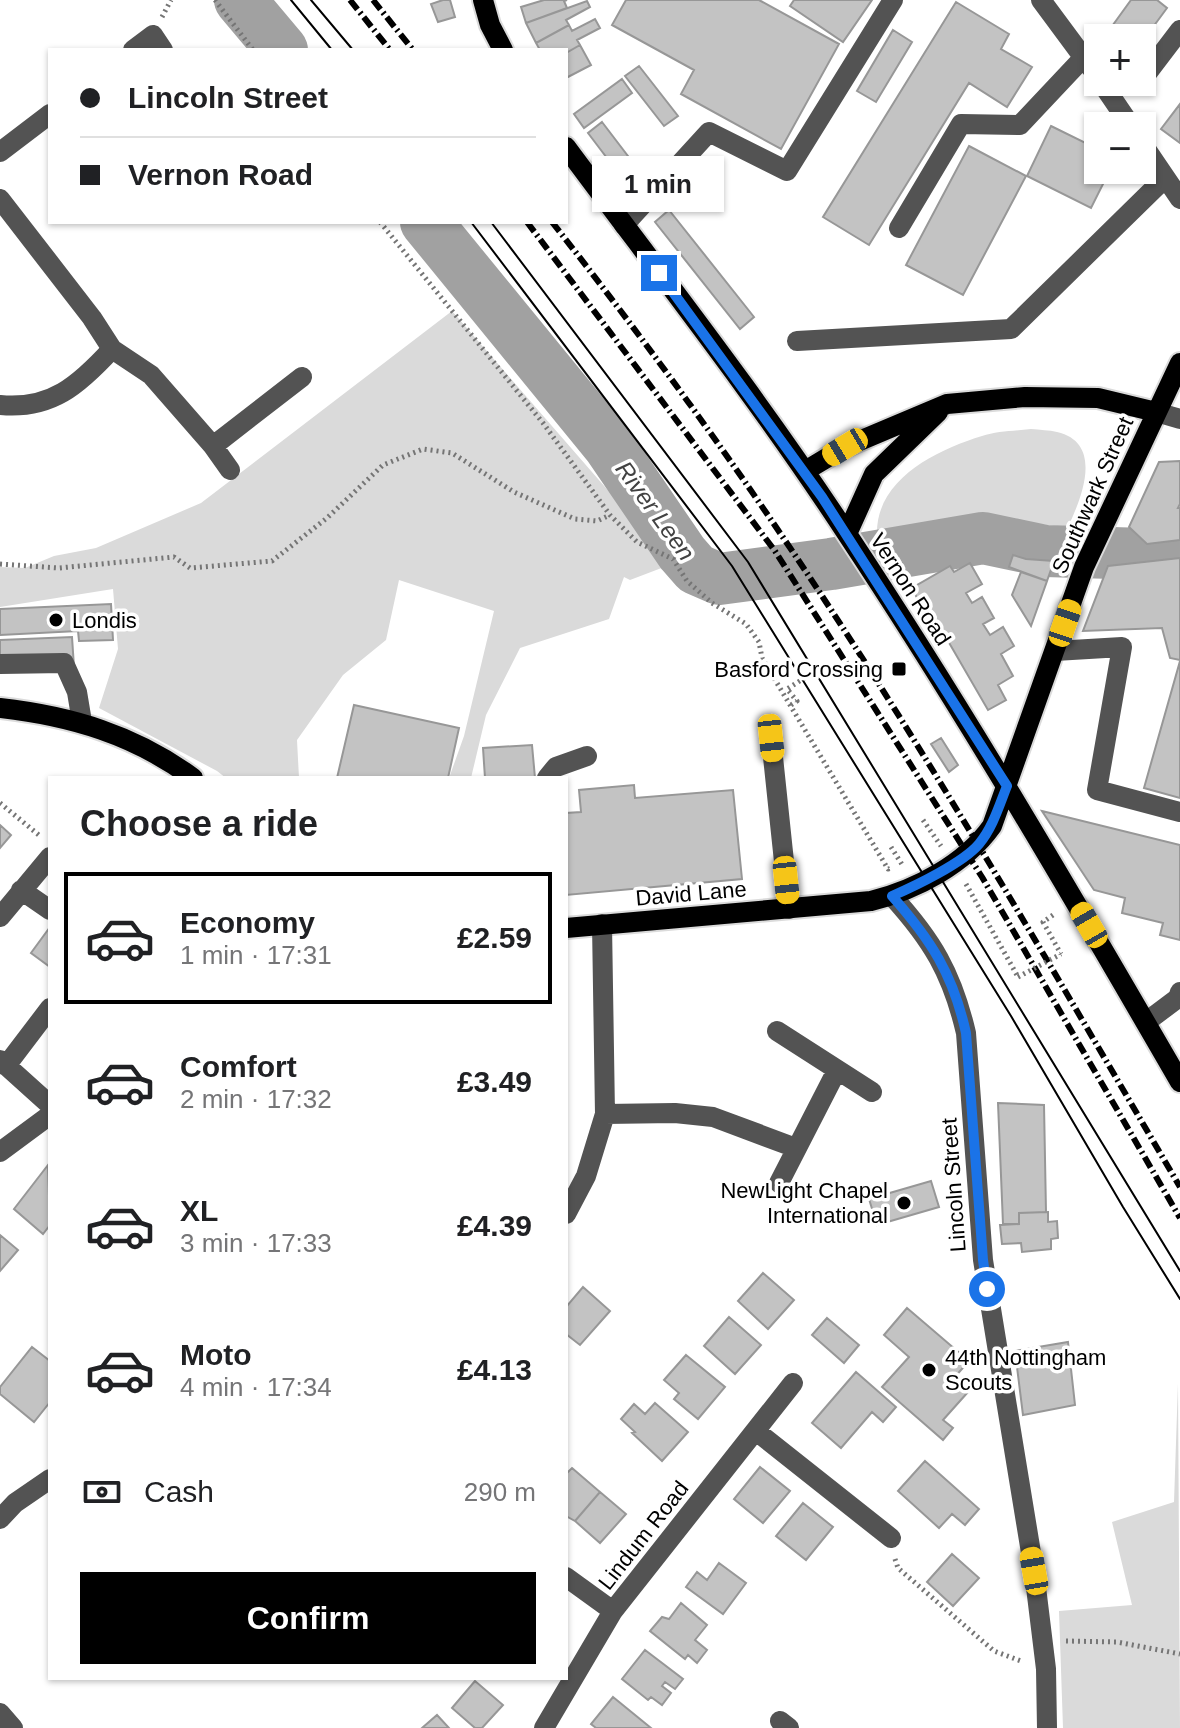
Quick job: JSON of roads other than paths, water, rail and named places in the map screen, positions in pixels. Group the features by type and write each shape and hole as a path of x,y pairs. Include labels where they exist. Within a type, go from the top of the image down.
{"main road":[{"path":"483,0 490,25 502,48"},
{"name":"Vernon Road","path":"568,150 805,471 847,534 1007,786 1180,1082"},
{"name":"Southwark Street","path":"1007,786 1084,567 1180,363"},
{"path":"805,471 845,447 947,404 1025,397 1098,398 1156,412"},
{"path":"847,534 874,474 947,404"},
{"path":"0,708 82,722 123,736 166,758 190,776"},
{"name":"David Lane","path":"568,928 853,903 892,896 915,886 979,845 992,826 1007,786"}],"street":[{"path":"624,225 709,132 787,171 893,0"},
{"path":"899,228 961,124 1020,125 1084,57 1041,0"},
{"path":"1156,61 1180,30"},
{"path":"136,48 153,35 162,48"},
{"path":"0,152 48,116"},
{"path":"1156,164 1180,199"},
{"path":"797,341 1011,329 1165,178"},
{"path":"0,199 92,318 112,349 151,375 230,470"},
{"path":"0,405 19,407 46,402 89,373 112,349"},
{"path":"213,446 302,377"},
{"path":"1156,412 1180,419"},
{"path":"1055,651 1122,647 1097,790 1180,812"},
{"path":"0,664 64,663 77,692 82,722"},
{"path":"771,738 789,909"},
{"path":"549,776 556,767 587,756"},
{"path":"0,917 46,861"},
{"path":"21,890 48,909"},
{"name":"Lincoln Street","path":"892,896 929,940 959,1002 966,1033 983,1260 1034,1571 1046,1669 1047,1728"},
{"path":"568,1210 586,1176 605,1114 602,924"},
{"path":"1146,1022 1178,998 1180,992"},
{"path":"48,1010 3,1063 48,1103"},
{"path":"777,1031 872,1092"},
{"path":"779,1183 837,1070"},
{"path":"605,1114 675,1113 713,1117 796,1148"},
{"path":"0,1152 48,1116"},
{"name":"Lindum Road","path":"544,1728 613,1611 793,1383"},
{"path":"756,1431 891,1538"},
{"path":"0,1519 15,1503 48,1480"},
{"path":"568,1578 613,1611"},
{"path":"0,1713 13,1728"}],"waterway":[{"name":"River Leen","path":"240,0 280,48"},
{"name":"River Leen","path":"428,224 609,446 696,569 719,579 983,538 1045,551 1180,555"}],"tram line":[{"path":"291,0 330,48"},
{"path":"311,0 351,48"},
{"path":"473,224 732,566 1011,1016 1180,1299"},
{"path":"493,224 748,562 1180,1271"}],"railway":[{"path":"350,0 388,48"},
{"path":"373,0 411,48"},
{"path":"529,224 775,551 982,877 1180,1218"},
{"path":"554,224 759,502 871,671 1050,965 1180,1187"}],"place":[{"name":"Londis","path":"56,620"},
{"name":"Basford Crossing","path":"899,669"},
{"name":"NewLight Chapel International","path":"904,1203"},
{"name":"44th Nottingham Scouts","path":"929,1370"}]}
